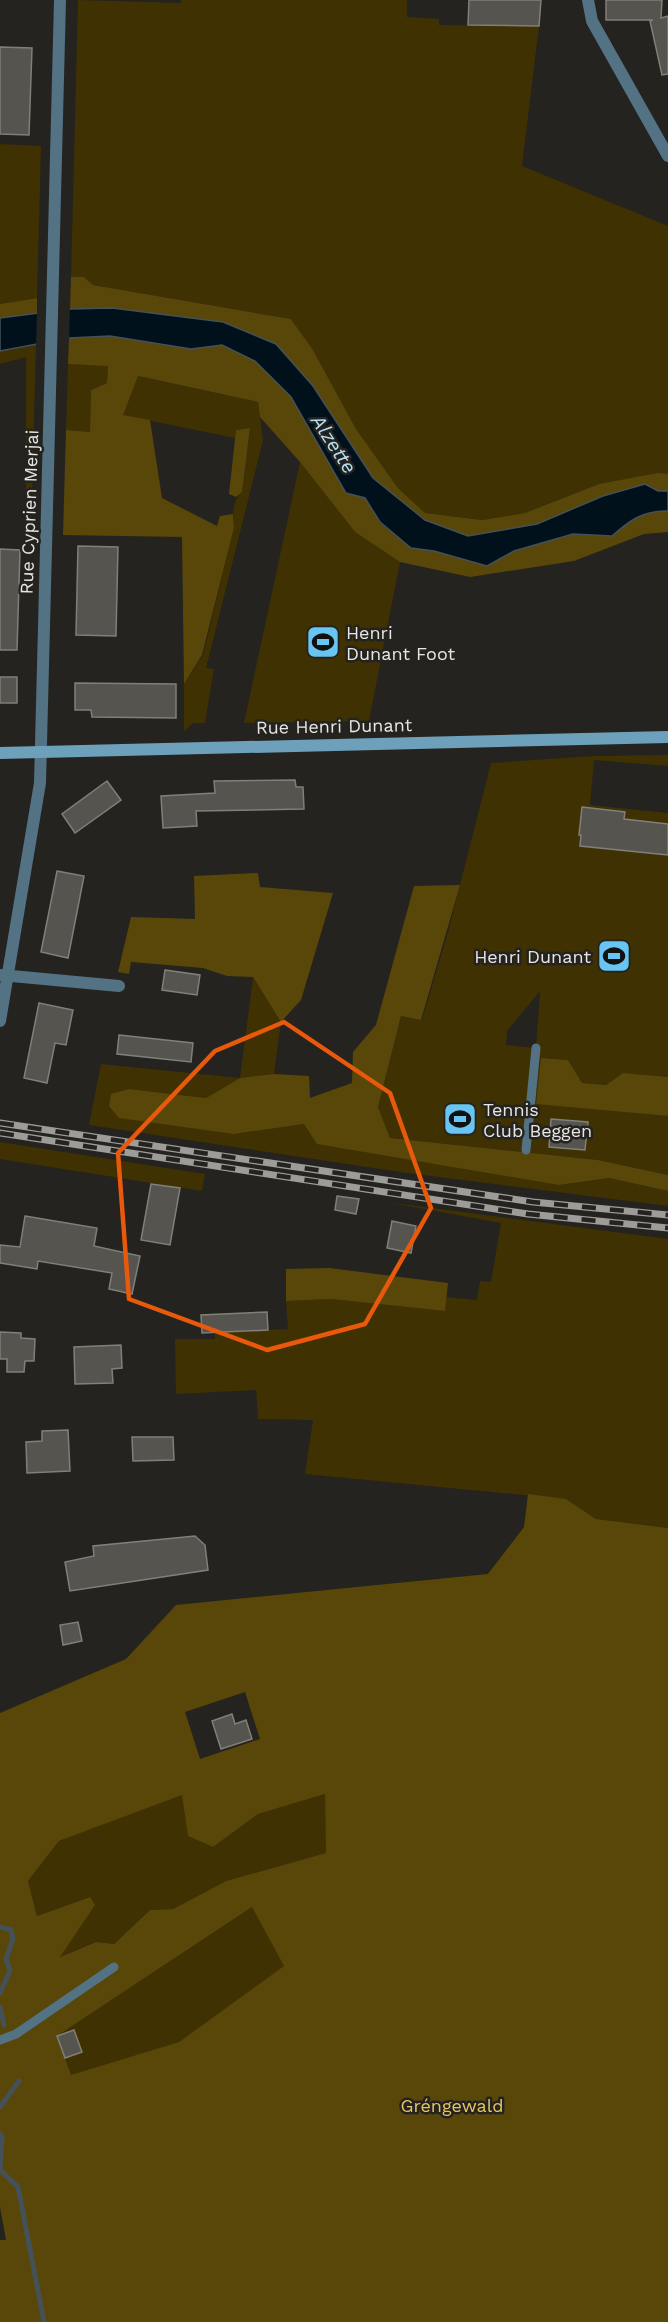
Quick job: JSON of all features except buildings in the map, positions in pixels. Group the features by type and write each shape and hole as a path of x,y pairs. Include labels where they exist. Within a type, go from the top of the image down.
{"main road":[{"name":"Rue Henri Dunant","path":"0,753 668,737"}],"street":[{"name":"Rue Cyprien Merjai","path":"0,1021 4,976 40,783 60,0"},
{"path":"588,0 592,21 668,156"},
{"path":"4,976 119,986"}],"lane":[{"path":"526,1150 536,1048"},
{"path":"0,2040 16,2034 114,1967"}],"highlighted area":[{"path":"284,1022 390,1093 431,1208 365,1324 267,1350 129,1299 118,1153 215,1051"}],"shaded area":[{"path":"78,0 181,3 181,0 407,0 407,17 439,19 439,25 539,26 522,166 668,226 668,474 599,484 525,513 482,520 425,513 398,488 356,429 313,350 291,319 93,285 84,277 71,277"},
{"path":"0,144 41,146 37,298 0,304"},
{"path":"36,344 31,535 26,535 26,357 0,364 0,351"},
{"path":"68,364 108,365 107,383 91,390 90,432 66,430"},
{"path":"137,376 258,402 263,440 206,668 214,669 205,723 193,723 184,731 184,684 203,655 234,528 235,504 242,492 250,428 236,430 235,438 122,415"},
{"name":"Henri Dunant Foot","path":"300,462 355,532 400,562 369,721 244,723"},
{"path":"668,755 668,766 594,760 590,805 668,813 668,1077 623,1073 606,1085 582,1083 568,1060 542,1058 536,1103 668,1116 668,1175 598,1160 390,1138 378,1107 401,1016 422,1020 448,932 491,763 594,756","holes":["540,991 536,1048 506,1045 507,1031"]},
{"path":"253,977 281,1022 274,1074 240,1078"},
{"path":"101,1064 240,1078 206,1098 129,1089 111,1095 234,1134 304,1124 559,1185 609,1178 668,1191 668,1206 407,1173 89,1125"},
{"path":"0,1142 205,1174 202,1191 0,1159"},
{"path":"386,1202 668,1239 668,1528 596,1519 566,1499 305,1474 313,1420 258,1419 256,1390 176,1394 175,1339 215,1339 215,1332 288,1329 286,1301 331,1299 445,1311 446,1297 477,1300 480,1281 491,1282 501,1223"},
{"path":"183,1794 188,1836 213,1847 258,1814 325,1794 327,1853 226,1881 173,1909 150,1910 114,1944 96,1942 59,1957 90,1897 37,1916 28,1881 59,1841"},
{"path":"252,1907 285,1966 179,2042 71,2076 57,2036"}],"green space":[{"path":"71,277 84,277 93,285 291,319 313,350 356,429 398,488 425,513 482,520 525,513 599,484 658,473 668,474 668,491 603,496 537,524 468,537 425,520 373,478 313,386 276,344 70,309"},
{"path":"37,298 37,314 0,318 0,304"},
{"path":"110,336 191,349 222,345 255,361 291,396 346,493 365,498 380,523 411,548 434,551 487,566 514,551 574,534 612,536 631,521 651,512 668,511 668,532 644,534 574,561 470,577 400,562 355,532 300,462 260,417 258,402 138,376 123,415 150,420 162,498 217,526 220,516 233,514 234,528 202,655 184,684 182,537 63,535 66,430 90,432 91,390 107,383 108,366 68,364 69,338"},
{"path":"250,428 242,492 236,497 229,494 236,430"},
{"path":"258,873 260,887 333,893 301,1000 281,1022 253,977 227,976 203,968 131,962 129,974 118,972 131,917 195,919 194,876"},
{"path":"460,885 421,1020 401,1016 378,1107 390,1138 598,1160 668,1175 668,1191 609,1178 559,1185 317,1144 304,1124 234,1134 119,1118 109,1106 111,1094 129,1089 206,1098 240,1078 274,1074 309,1076 310,1098 352,1083 353,1052 376,1025 414,886"},
{"path":"541,1058 568,1060 582,1083 606,1085 623,1073 668,1077 668,1116 536,1104"},
{"path":"329,1268 448,1283 445,1311 331,1299 286,1301 286,1269"},
{"name":"Gréngewald","path":"528,1494 566,1499 596,1519 668,1528 668,2322 0,2322 0,2240 6,2240 0,2207 0,1713 126,1659 176,1605 488,1574 524,1527","holes":["245,1692 260,1739 200,1759 185,1712","325,1794 326,1853 226,1881 173,1909 150,1910 114,1944 96,1942 60,1957 95,1905 90,1897 37,1916 28,1881 59,1841 182,1795 188,1836 213,1847 258,1814","252,1907 284,1966 179,2042 71,2075 57,2036"]}],"water":[{"name":"Alzette","path":"112,308 223,322 276,344 313,386 373,478 425,520 468,536 537,524 603,496 645,484 658,491 668,491 668,511 651,512 637,518 612,536 573,534 514,551 487,566 434,551 411,548 380,522 365,498 346,493 291,397 255,361 222,345 191,349 110,336 69,338 0,351 0,318 70,309"}],"pier":[{"path":"70,306 69,341 36,347 37,311"}],"waterway":[{"path":"0,1927 11,1930 13,1939 6,1959 10,1971 0,1993"},
{"path":"0,2007 4,2025"},
{"path":"0,2107 19,2081"},
{"path":"0,2134 2,2137 0,2169"},
{"path":"0,2170 18,2187 44,2322"}],"railway":[{"path":"0,1123 533,1202 668,1215"},
{"path":"0,1133 528,1214 668,1228"}],"place":[{"name":"Henri Dunant Foot","path":"323,642"},
{"name":"Henri Dunant","path":"614,956"},
{"name":"Tennis Club Beggen","path":"460,1119"}]}
